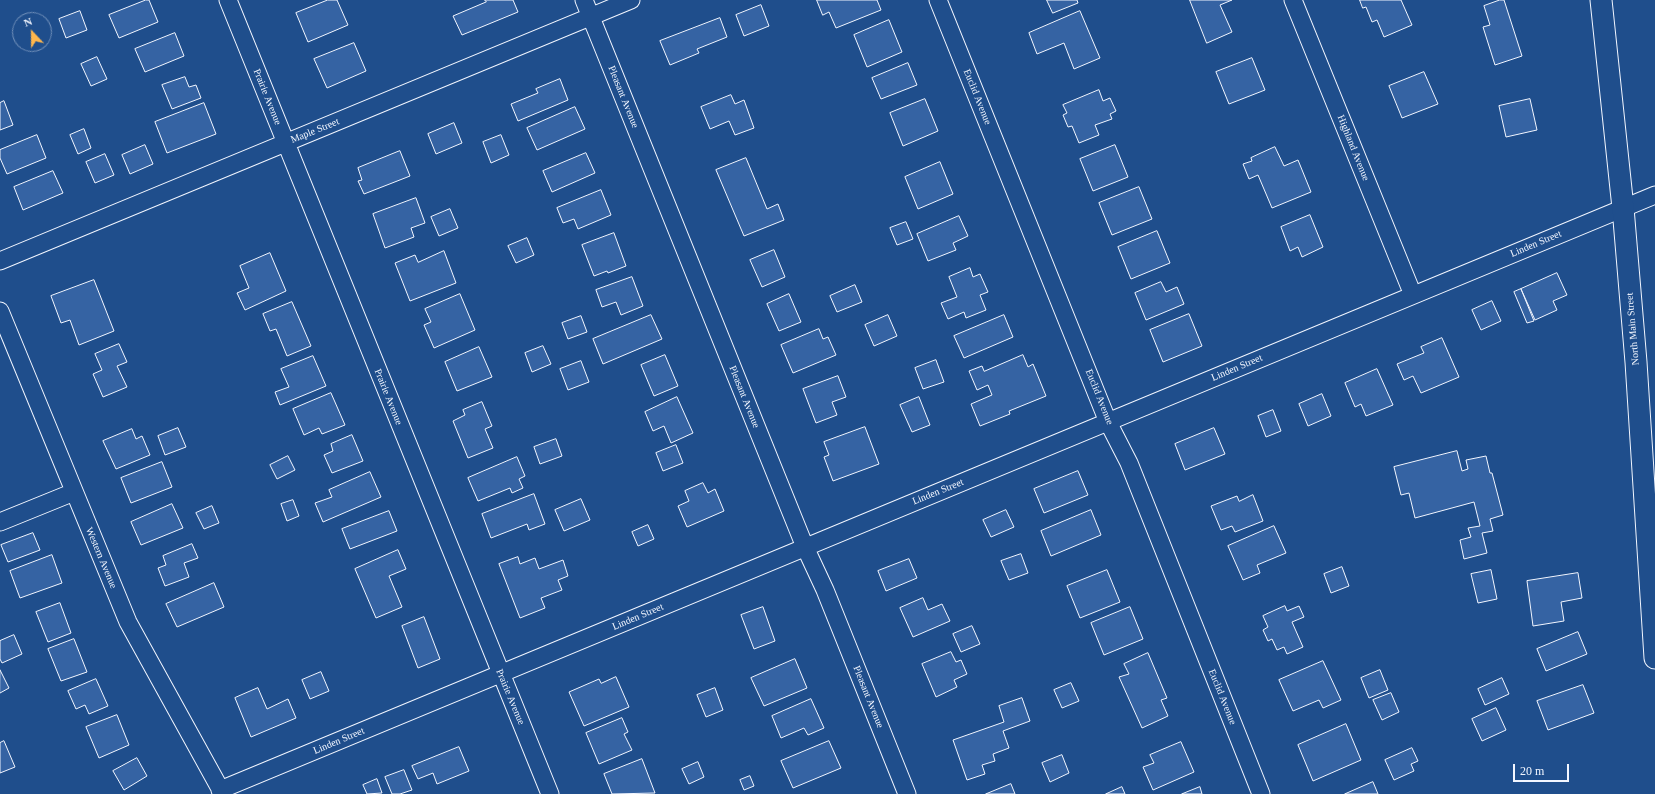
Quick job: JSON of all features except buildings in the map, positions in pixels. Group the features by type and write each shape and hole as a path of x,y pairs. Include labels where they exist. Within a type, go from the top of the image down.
{"street":[{"name":"Prairie Avenue","path":"228,0 500,674 550,794"},
{"name":"Pleasant Avenue","path":"584,0 805,547 825,590 907,794"},
{"name":"Maple Street","path":"0,261 631,0"},
{"name":"Euclid Avenue","path":"938,0 1108,422 1129,463 1261,794"},
{"name":"Highland Avenue","path":"1293,0 1413,295"},
{"name":"North Main Street","path":"1601,0 1623,208 1636,362 1655,658"},
{"name":"Linden Street","path":"222,792 500,674 1655,195"},
{"name":"Western Avenue","path":"0,311 128,622 222,792"},
{"path":"0,522 74,492"}]}
